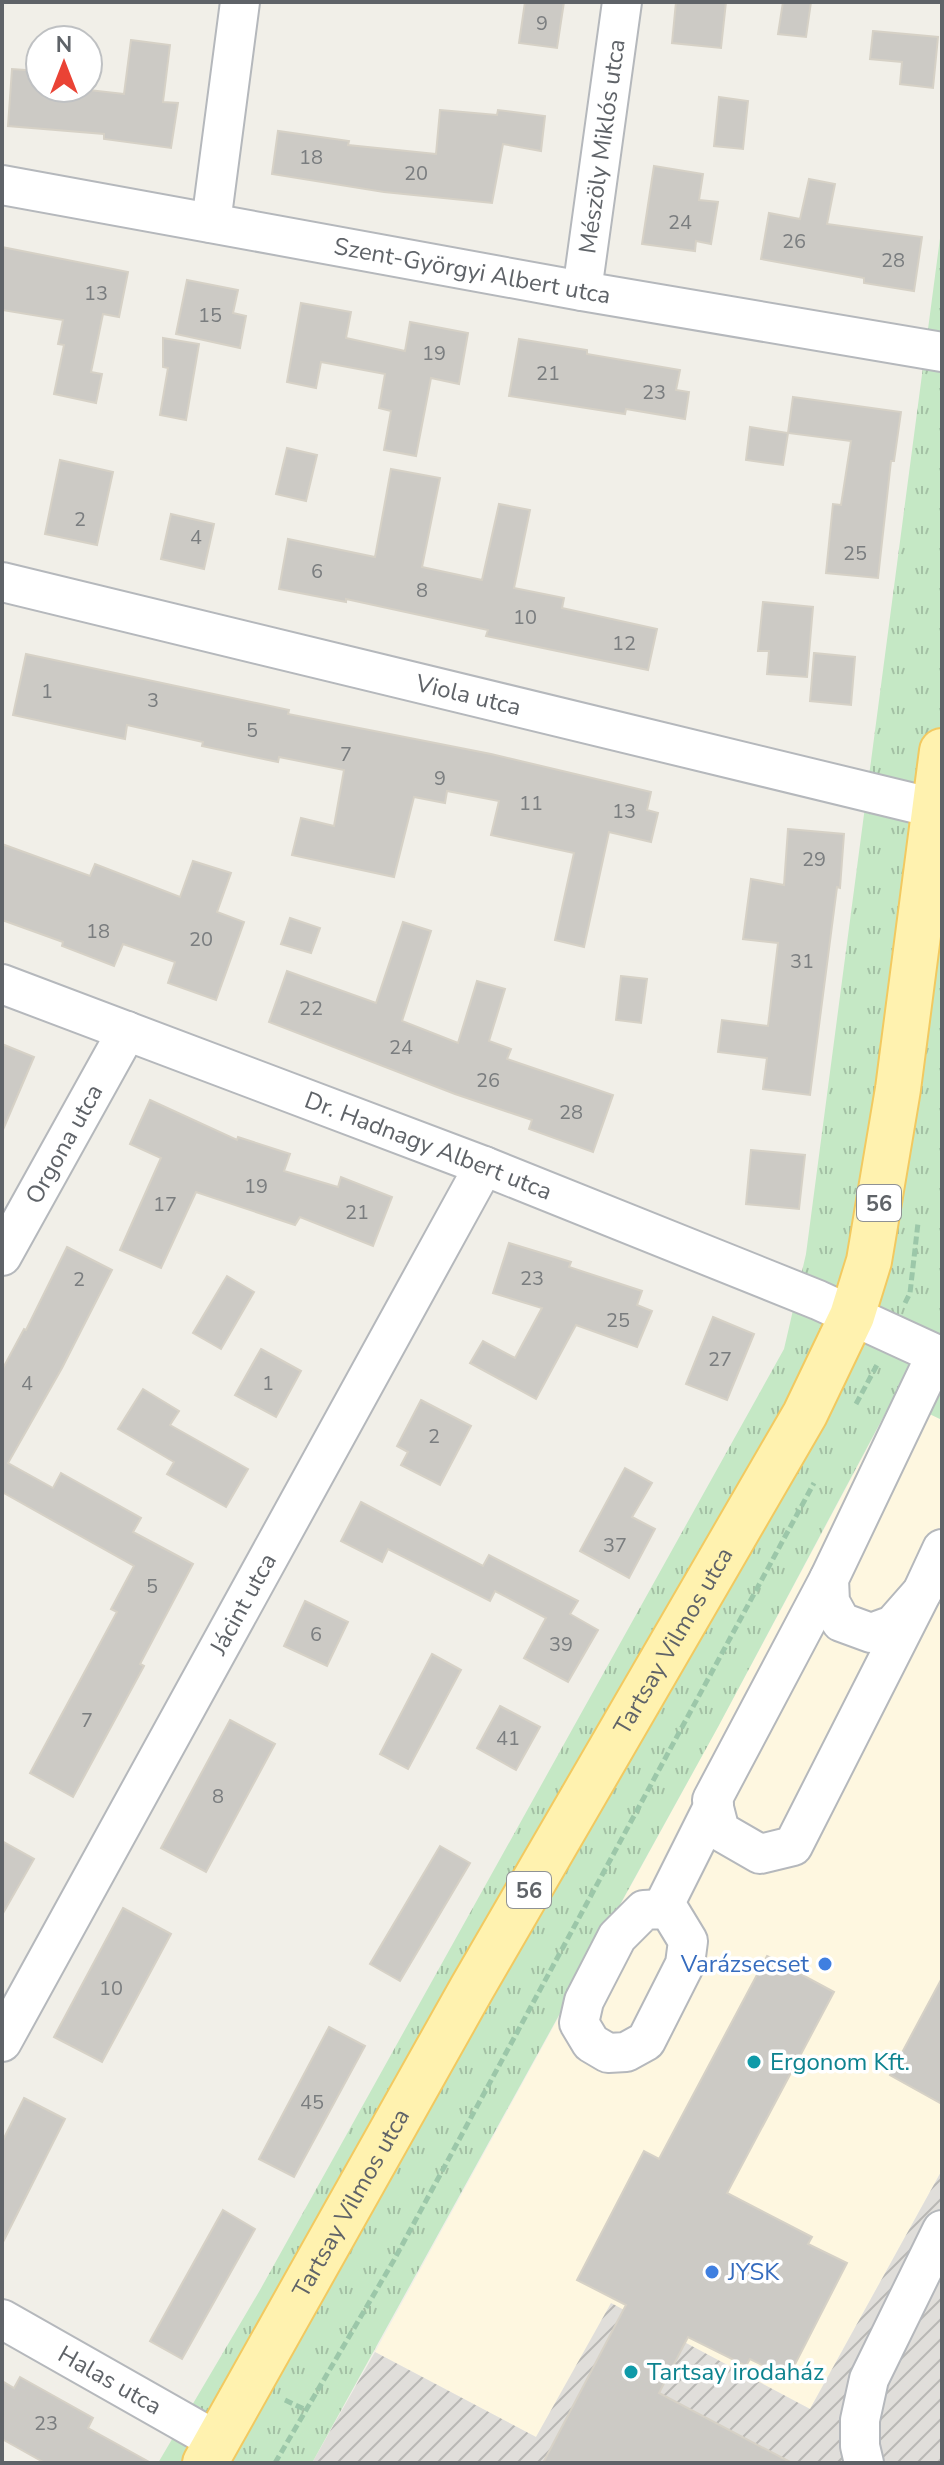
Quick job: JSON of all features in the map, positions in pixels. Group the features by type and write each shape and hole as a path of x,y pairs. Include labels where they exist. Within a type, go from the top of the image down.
{"main road":[{"name":"Tartsay Vilmos utca","path":"211,2452 472,1988 805,1414 852,1316 869,1261 898,1089 930,947 934,808 942,751"}],"street":[{"path":"211,223 240,2"},
{"name":"Mészöly Miklós utca","path":"582,291 622,2"},
{"name":"Szent-Györgyi Albert utca","path":"2,185 582,291 942,352"},
{"name":"Viola utca","path":"2,582 934,808"},
{"name":"Dr. Hadnagy Albert utca","path":"2,984 484,1166 852,1316 939,1356"},
{"name":"Orgona utca","path":"2,1256 127,1031"},
{"name":"Jácint utca","path":"2,2042 484,1166"},
{"path":"939,1356 829,1579 712,1800 720,1831 760,1854 793,1846 942,1549"},
{"path":"829,1579 830,1602 841,1622 871,1633 893,1625 922,1592"},
{"path":"662,1909 714,1805"},
{"path":"864,2463 860,2446 860,2420 869,2379 942,2230"},
{"name":"Halas utca","path":"2,2319 211,2452"}],"path":[{"path":"275,2463 306,2410"}],"shaded area":[{"path":"895,1397 942,1420 942,2170 810,2409 612,2304 536,2437 375,2352"},
{"path":"942,2170 942,2463 312,2463 375,2352 536,2437 611,2303 810,2409"}],"green space":[{"path":"942,223 942,1420 894,1397 718,1727 312,2463 158,2463 260,2290 784,1349 806,1254"}],"building":[{"path":"525,2 564,2 557,48 519,43"},
{"path":"676,2 726,2 721,48 672,43"},
{"path":"783,2 811,2 806,37 778,34"},
{"path":"873,31 938,37 933,88 900,84 902,62 870,59"},
{"path":"131,40 170,45 163,102 178,103 171,148 104,139 104,134 8,126 12,69 24,70 24,104 104,104 104,92 124,94"},
{"path":"719,97 748,101 743,149 714,146"},
{"path":"440,110 497,115 498,110 545,116 541,151 503,144 492,203 384,192 272,174 278,131 349,141 348,145 436,154"},
{"path":"654,166 703,174 699,200 718,202 711,244 696,241 695,251 642,244"},
{"path":"809,179 835,184 827,224 922,237 914,291 864,283 864,278 761,259 769,213 800,219"},
{"path":"2,247 128,272 119,317 103,314 91,372 102,374 96,403 54,394 64,345 58,344 63,320 2,310"},
{"path":"187,280 238,290 233,313 246,316 240,348 176,334"},
{"path":"301,303 351,312 346,338 405,351 410,322 468,333 459,384 431,378 416,456 384,450 391,411 379,408 385,374 321,362 316,388 287,382"},
{"path":"163,338 199,344 186,420 160,415 168,368 163,367"},
{"path":"519,339 680,370 676,390 689,392 685,419 626,409 625,414 509,396"},
{"path":"793,397 901,412 894,461 891,461 878,578 826,573 833,504 841,505 851,441 788,433"},
{"path":"750,427 788,433 783,465 746,460"},
{"path":"287,448 317,455 306,501 276,494"},
{"path":"60,460 113,472 97,545 45,534"},
{"path":"391,469 440,478 422,567 482,580 499,504 530,510 514,588 564,598 562,608 657,629 648,670 486,636 488,630 346,599 346,602 279,589 288,539 375,557"},
{"path":"171,514 214,524 204,569 161,559"},
{"path":"763,602 813,607 807,677 767,674 769,651 758,651"},
{"path":"814,653 855,657 851,705 810,701"},
{"path":"26,654 289,710 288,714 491,754 651,792 647,810 658,813 651,842 609,832 584,947 555,940 574,853 491,835 499,801 447,791 445,803 414,797 394,877 292,855 301,818 334,826 344,770 279,757 278,762 202,746 203,742 127,725 125,739 13,715"},
{"path":"788,829 844,834 840,888 837,887 810,1095 763,1089 767,1058 718,1052 722,1020 768,1026 778,943 743,939 751,879 784,885"},
{"path":"2,844 90,876 95,864 180,897 193,861 231,873 217,912 244,922 216,1000 168,983 175,962 123,944 114,966 62,946 63,942 2,920"},
{"path":"290,918 320,928 311,953 281,944"},
{"path":"403,922 431,931 402,1021 458,1043 477,981 505,989 489,1041 511,1049 507,1059 613,1095 593,1152 529,1129 532,1120 455,1094 269,1022 287,971 376,1003"},
{"path":"621,976 647,979 641,1023 616,1020"},
{"path":"2,1044 34,1057 2,1132"},
{"path":"150,1100 237,1140 238,1137 290,1154 284,1171 338,1187 341,1177 392,1197 373,1246 300,1217 295,1225 196,1192 161,1268 120,1250 161,1158 130,1144"},
{"path":"751,1150 805,1155 799,1209 746,1204"},
{"path":"509,1243 571,1262 569,1267 642,1291 637,1305 652,1311 637,1347 576,1325 536,1399 470,1363 483,1341 515,1358 542,1308 493,1293"},
{"path":"67,1247 112,1270 62,1368 8,1463 53,1488 61,1473 141,1518 133,1532 193,1564 140,1664 144,1666 73,1797 30,1773 117,1612 111,1609 134,1566 2,1492 2,1370 26,1330"},
{"path":"227,1276 254,1292 221,1349 193,1333"},
{"path":"713,1317 754,1334 727,1400 686,1384"},
{"path":"261,1349 301,1371 276,1417 235,1395"},
{"path":"143,1389 179,1411 170,1425 248,1469 226,1507 167,1474 174,1462 118,1429"},
{"path":"421,1400 471,1426 440,1485 401,1465 408,1452 397,1446"},
{"path":"625,1468 652,1483 632,1517 655,1529 629,1578 580,1551"},
{"path":"361,1502 483,1566 489,1555 578,1601 570,1614 598,1630 568,1682 524,1658 546,1618 495,1591 490,1601 388,1549 382,1562 341,1541"},
{"path":"305,1601 348,1622 327,1666 284,1646"},
{"path":"432,1654 461,1670 408,1769 380,1754"},
{"path":"500,1706 540,1727 516,1770 477,1748"},
{"path":"230,1720 275,1744 206,1872 161,1848"},
{"path":"2,1841 34,1859 2,1915"},
{"path":"440,1846 470,1863 400,1981 370,1964"},
{"path":"123,1908 171,1934 102,2062 54,2037"},
{"path":"767,1956 834,1992 727,2193 812,2237 808,2244 847,2263 788,2378 750,2359 746,2366 688,2337 659,2393 792,2463 543,2463 626,2305 577,2280 644,2151 659,2159"},
{"path":"942,1978 942,2104 890,2075"},
{"path":"329,2027 365,2046 294,2177 259,2159"},
{"path":"24,2098 65,2119 2,2244 2,2142"},
{"path":"223,2210 255,2229 182,2359 150,2341"},
{"path":"20,2377 93,2418 88,2428 151,2463 45,2463 2,2439 2,2381 14,2388"}],"place":[{"name":"Varázsecset","path":"825,1964"},
{"name":"Ergonom Kft.","path":"754,2062"},
{"name":"JYSK","path":"712,2272"},
{"name":"Tartsay irodaház","path":"631,2372"}]}
